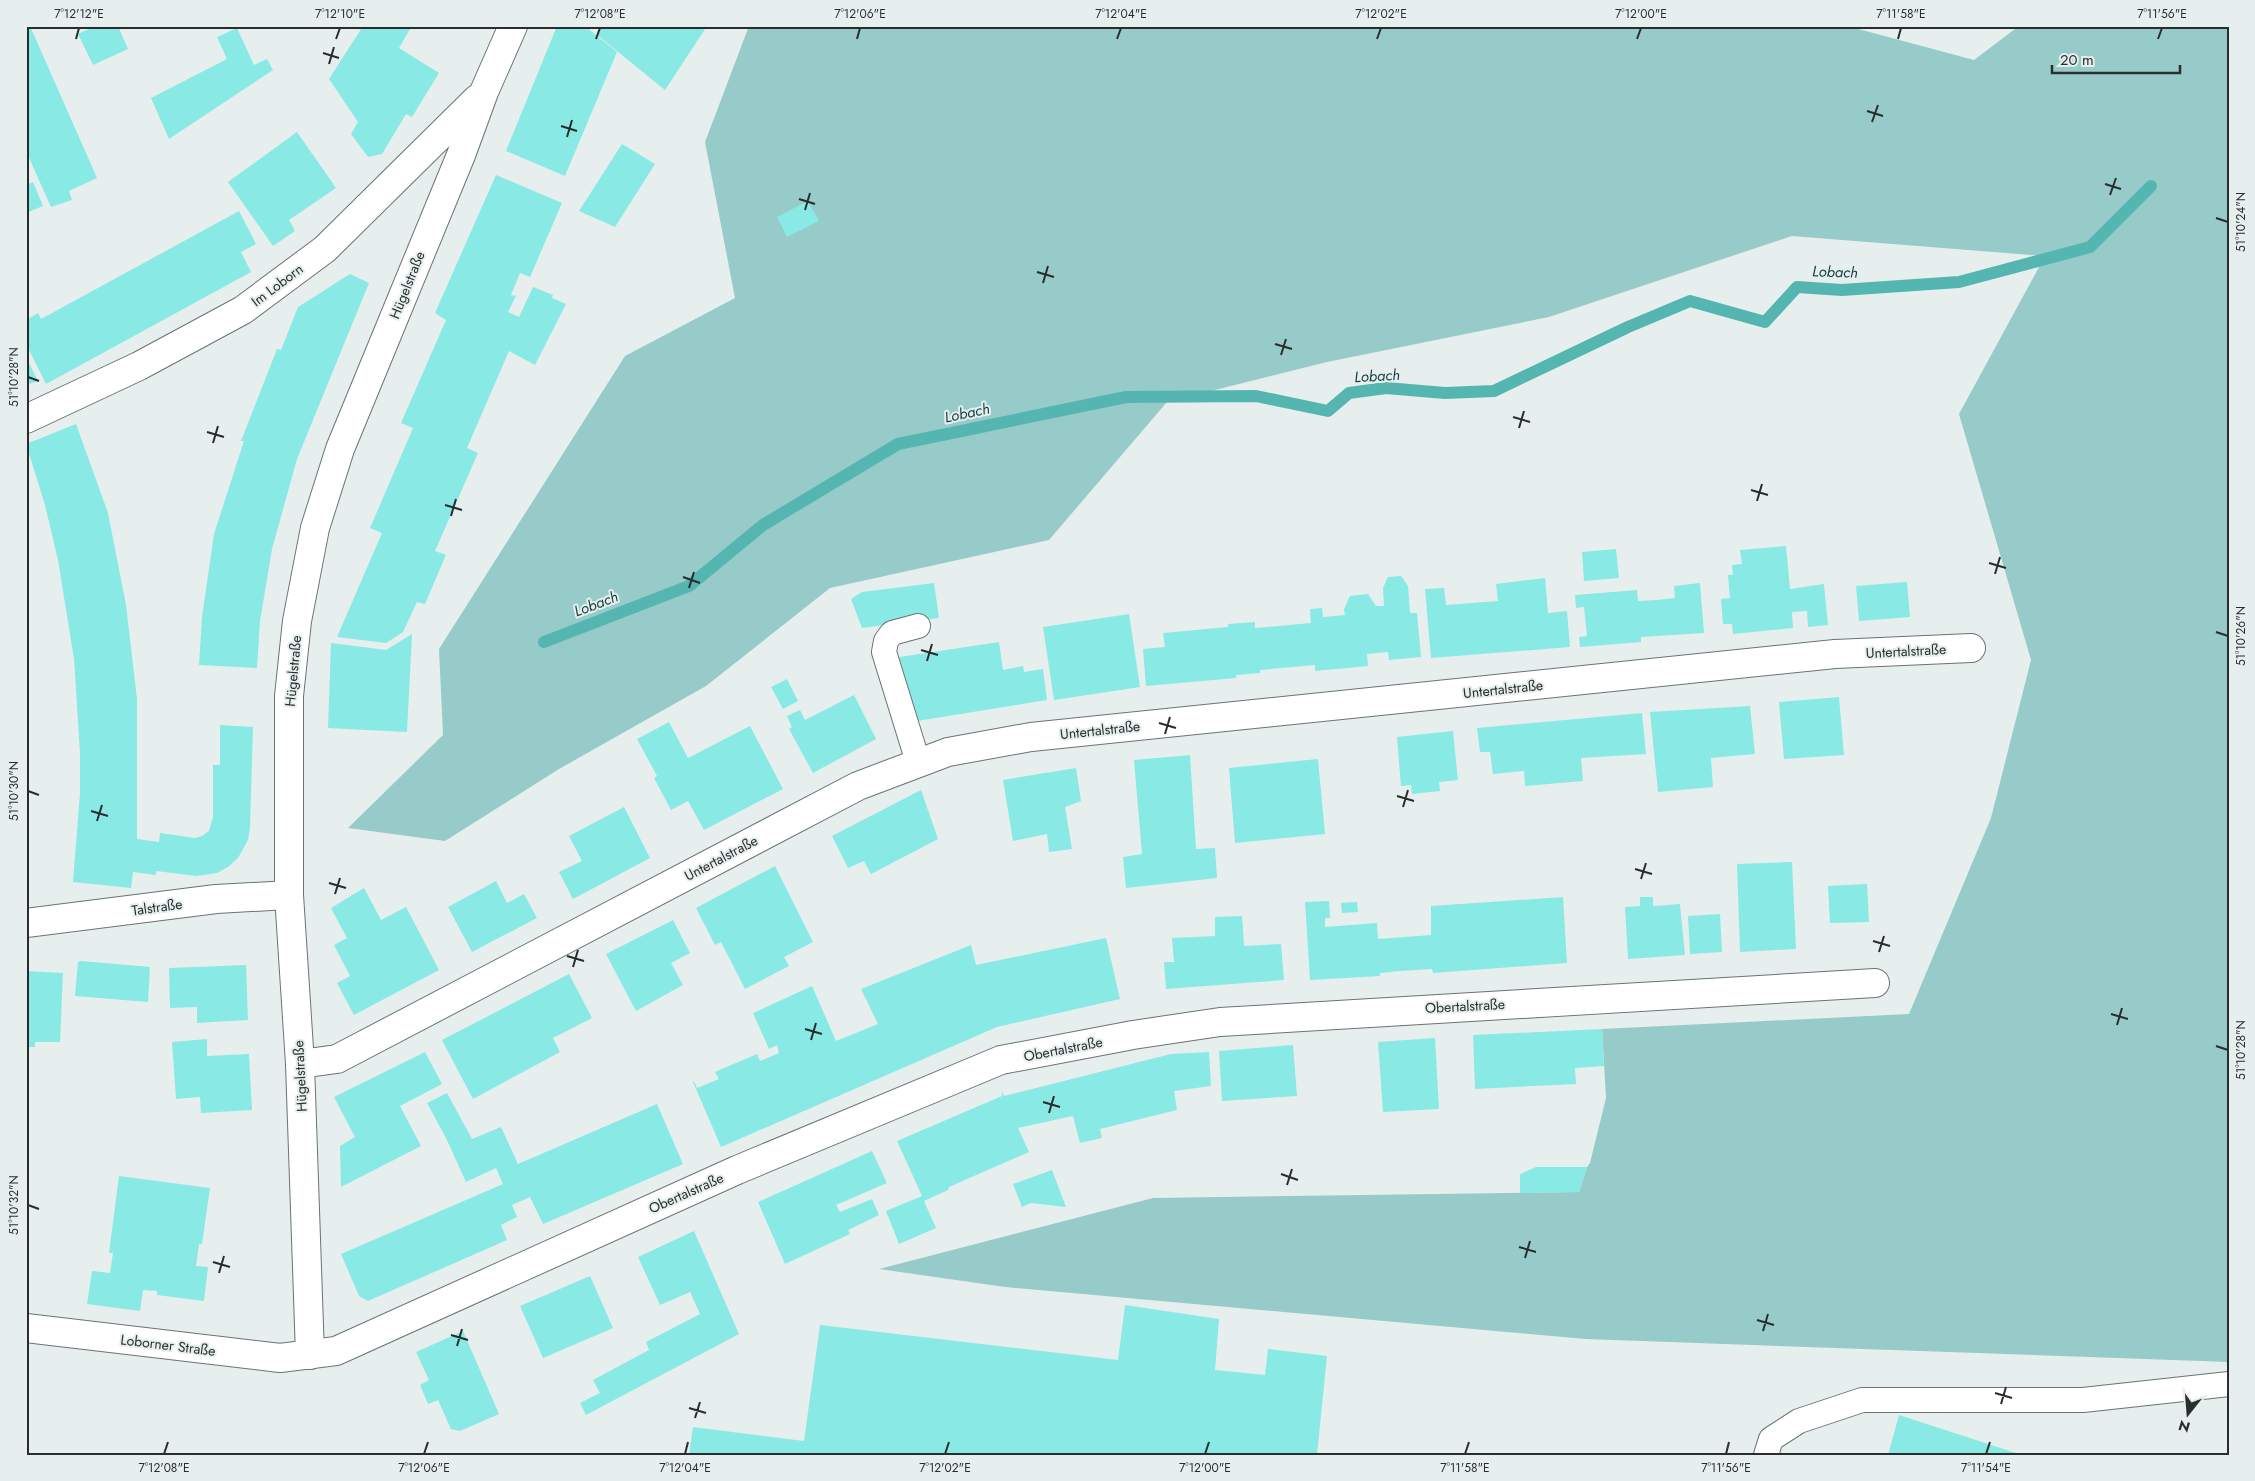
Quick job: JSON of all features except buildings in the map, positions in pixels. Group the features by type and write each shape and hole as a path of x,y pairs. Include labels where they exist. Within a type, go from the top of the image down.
{"street":[{"name":"Hügelstraße","path":"310,1355 300,1064 289,895 289,696 297,621 315,528 340,449 461,155 484,92 513,26"},
{"name":"Im Loborn","path":"26,419 139,366 243,310 325,249 484,92"},
{"name":"Untertalstraße","path":"300,1064 337,1059 858,786 948,752 1040,736 1835,654 1971,648"},
{"name":"Talstraße","path":"26,923 216,899 289,895"},
{"name":"Obertalstraße","path":"310,1355 336,1351 737,1170 1001,1060 1133,1035 1220,1022 1875,983"},
{"name":"Loborner Straße","path":"26,1328 280,1358 310,1355"}],"lane":[{"path":"918,626 892,633 886,641 884,652 918,762"},
{"path":"1766,1455 1771,1439 1799,1421 1862,1400 2083,1400 2229,1384"}],"shaded area":[{"path":"749,26 1847,26 1974,60 2019,26 2229,26 2229,1362 1585,1339 1005,1287 879,1269 1153,1198 1579,1192 1590,1163 1606,1098 1602,1029 1909,1014 1991,818 2031,660 1959,414 2045,256 1792,236 1549,317 1327,362 1167,402 1049,540 830,588 706,686 559,769 445,841 348,828 443,735 439,649 625,356 735,298 705,142"}],"waterway":[{"name":"Lobach","path":"544,642 689,586 763,525 898,444 1126,397 1256,396 1328,411 1349,393 1386,388 1445,393 1494,391 1628,327 1690,301 1765,322 1797,287 1842,290 1959,282 2090,247 2151,186"}]}
